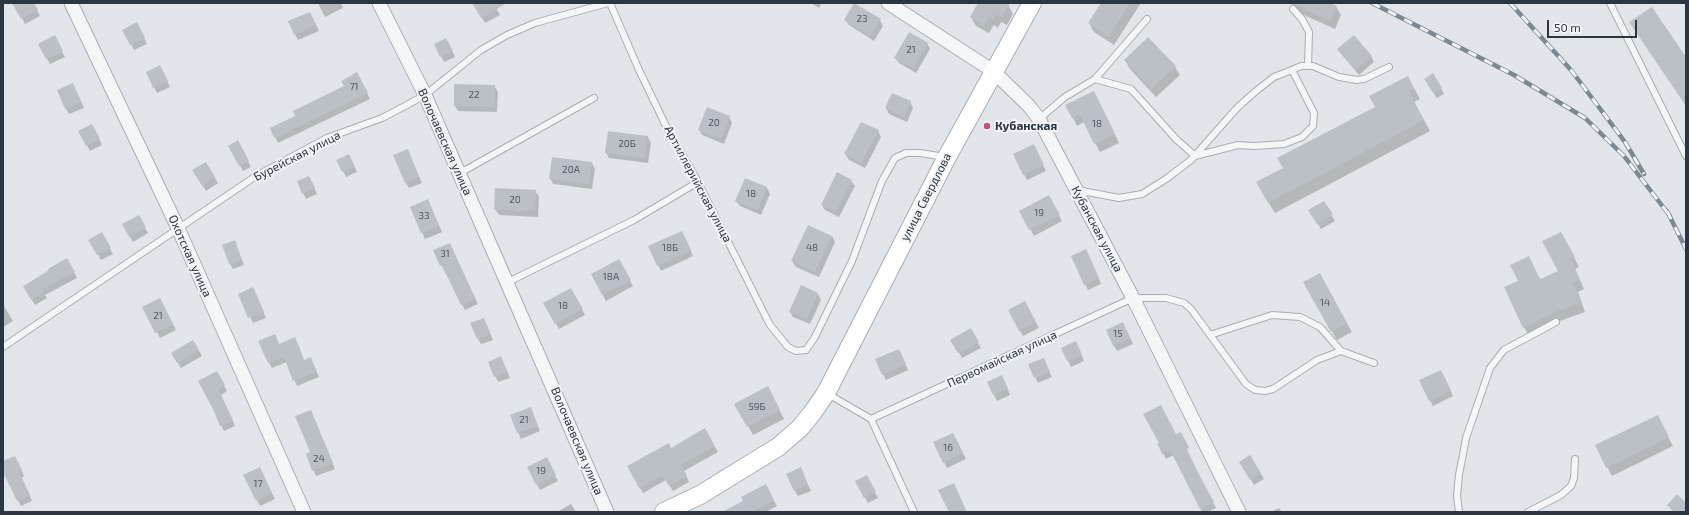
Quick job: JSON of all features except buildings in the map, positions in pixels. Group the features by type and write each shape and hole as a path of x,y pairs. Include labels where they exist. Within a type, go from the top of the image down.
{"main road":[{"name":"улица Свердлова","path":"826,392 947,157 993,71 1032,3"},
{"path":"664,512 700,495 778,447 800,428 826,392"}],"street":[{"name":"Охотская улица","path":"71,3 178,228 304,512"},
{"name":"Волочаевская улица","path":"380,3 425,94 607,512"},
{"name":"Кубанская улица","path":"888,3 993,71 1029,106 1039,119 1133,298 1239,512"}],"lane":[{"name":"Бурейская улица","path":"3,347 256,176 327,138 382,118 425,94 481,50 507,35 535,23 609,3"},
{"name":"Артиллерийская улица","path":"609,3 666,126 698,182 770,325 788,347 801,352 806,350 811,344 852,261 882,181 896,158 906,153 920,153 947,157"},
{"path":"1610,3 1686,156"},
{"path":"1293,9 1302,19 1309,32 1308,66"},
{"path":"1039,119 1065,97 1095,79 1147,19"},
{"path":"1076,190 1119,198 1142,194 1166,179 1195,156 1237,108 1274,77 1308,66 1339,77 1357,80 1364,79 1389,67"},
{"path":"1195,156 1238,145 1254,146 1284,144 1302,137 1313,126 1314,113 1292,70"},
{"path":"1095,79 1131,89 1176,140 1195,156"},
{"path":"460,173 594,98"},
{"path":"508,282 634,220 698,182"},
{"path":"1133,298 1166,298 1184,303 1191,309 1246,384 1255,390 1265,391 1273,389 1317,360 1341,351"},
{"name":"Первомайская улица","path":"871,419 1133,298"},
{"path":"1210,335 1272,315 1300,317 1320,327 1341,351 1374,363"},
{"path":"1459,512 1457,496 1466,438 1490,368 1504,350 1556,322"},
{"path":"826,392 871,419 914,512"},
{"path":"1528,512 1561,495 1571,486 1574,478 1575,459"}],"railway":[{"path":"1372,3 1514,75 1585,118 1624,156 1670,216"},
{"path":"1510,3 1571,70 1625,142 1644,174"},
{"path":"1667,211 1686,249"}],"place":[{"name":"Кубанская","path":"987,126"}]}
